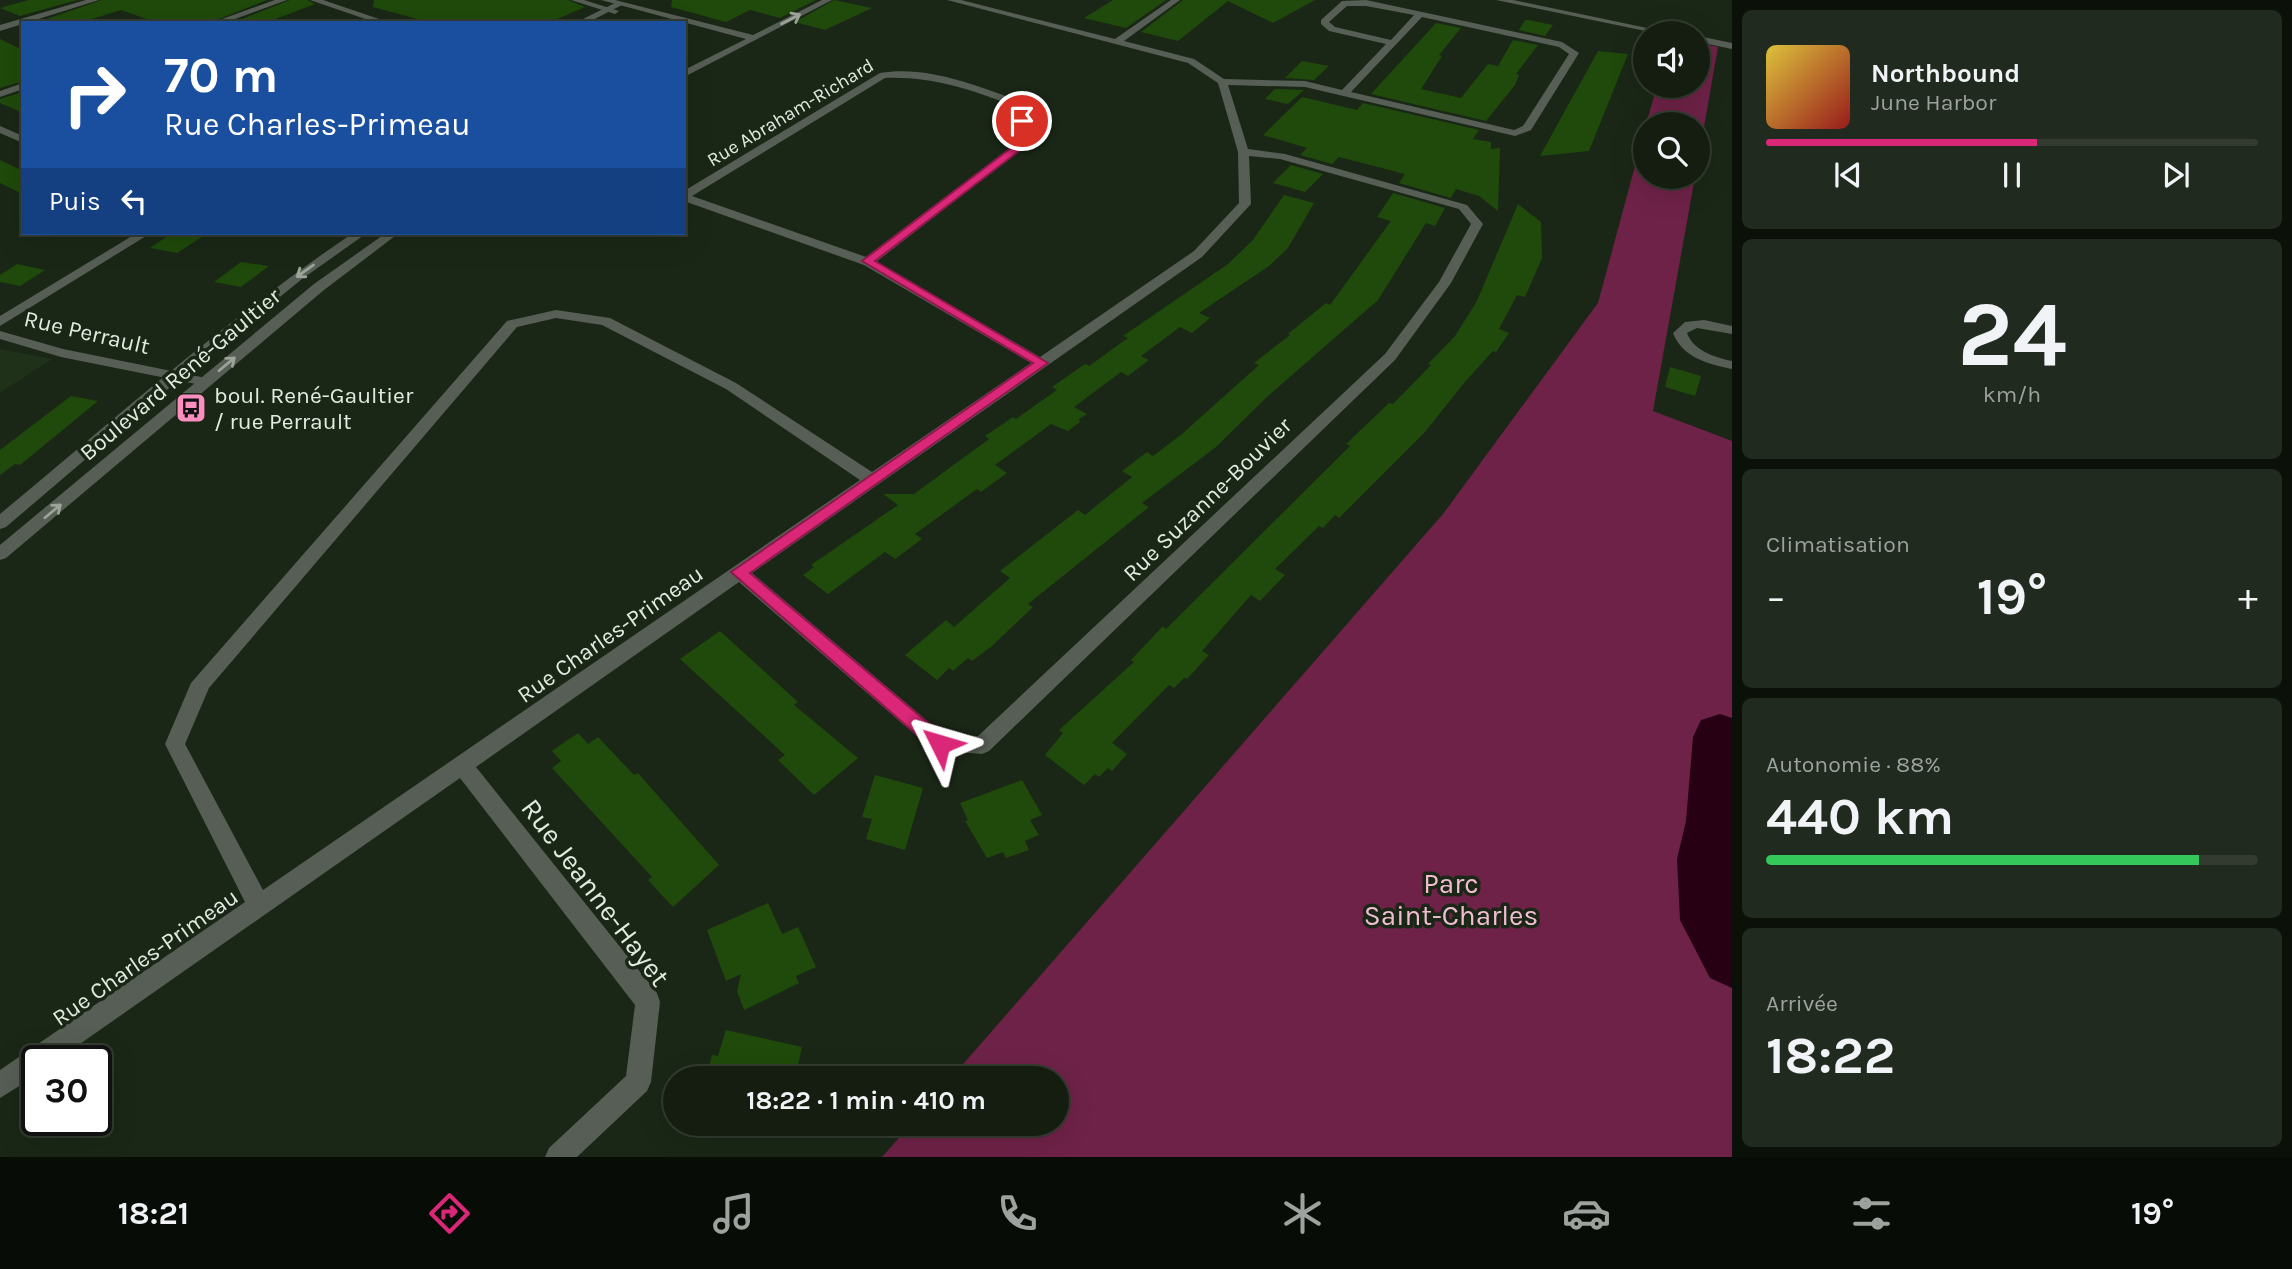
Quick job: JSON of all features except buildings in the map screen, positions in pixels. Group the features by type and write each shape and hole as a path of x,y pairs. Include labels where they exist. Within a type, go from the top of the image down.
{"street":[{"path":"24,21 94,0"},
{"path":"221,21 283,0"},
{"path":"314,0 381,21"},
{"path":"575,0 607,5 650,21"},
{"path":"686,73 828,0"},
{"path":"951,0 1191,61 1222,82 1305,83 1497,131 1515,133 1527,128 1574,53 1562,44 1366,3 1345,3 1324,22 1332,29 1394,43"},
{"path":"990,10 1007,0"},
{"path":"1117,42 1176,0"},
{"path":"1500,0 1633,26"},
{"path":"582,21 607,5 620,4 686,21"},
{"path":"1344,94 1420,14"},
{"path":"686,21 754,38"},
{"path":"0,28 21,22"},
{"path":"737,46 721,42 757,23"},
{"path":"686,32 704,37"},
{"path":"1710,41 1732,46"},
{"name":"Rue Abraham-Richard","path":"686,195 883,75 911,72 986,91 1016,103 1022,121 1016,149 868,261"},
{"name":"Rue Charles-Primeau","path":"0,1085 1198,254 1245,204 1243,152 1222,82"},
{"path":"0,94 21,87"},
{"path":"0,129 21,139"},
{"name":"Rue Suzanne-Bouvier","path":"739,572 940,744 982,745 1390,358 1445,283 1477,224 1463,207 1281,156 1243,152"},
{"path":"686,197 868,261 1041,363"},
{"path":"0,322 142,235"},
{"name":"Boulevard René-Gaultier","path":"0,523 298,276 358,235"},
{"name":"Boulevard René-Gaultier","path":"0,554 319,287 390,235"},
{"path":"259,906 175,744 201,683 512,324 556,314 605,321 731,386 872,480"},
{"path":"1732,330 1701,324 1683,328 1680,333 1687,346 1696,352 1732,365"},
{"name":"Rue Perrault","path":"0,335 61,353 206,382"},
{"name":"Rue Jeanne-Hayet","path":"462,765 648,1002 638,1082 558,1157"}],"shaded area":[{"path":"0,349 52,359 0,393"}],"green space":[{"path":"1710,45 1718,47 1710,93"},
{"path":"1654,98 1709,98 1707,112 1649,112"},
{"name":"Parc Saint-Charles","path":"1633,173 1633,189 1693,189 1653,411 1732,441 1732,742 1720,738 1715,821 1707,859 1711,920 1732,956 1732,1157 882,1157 900,1136 1069,1136 1069,1066 961,1066 1443,514 1598,303"}],"waterway":[{"path":"1732,742 1720,737 1715,821 1707,859 1711,920 1732,956"}],"place":[{"name":"boul. René-Gaultier / rue Perrault","path":"191,408"}],"route":[{"path":"940,744 739,572 1041,363 868,261 1016,149 1022,121"}]}
